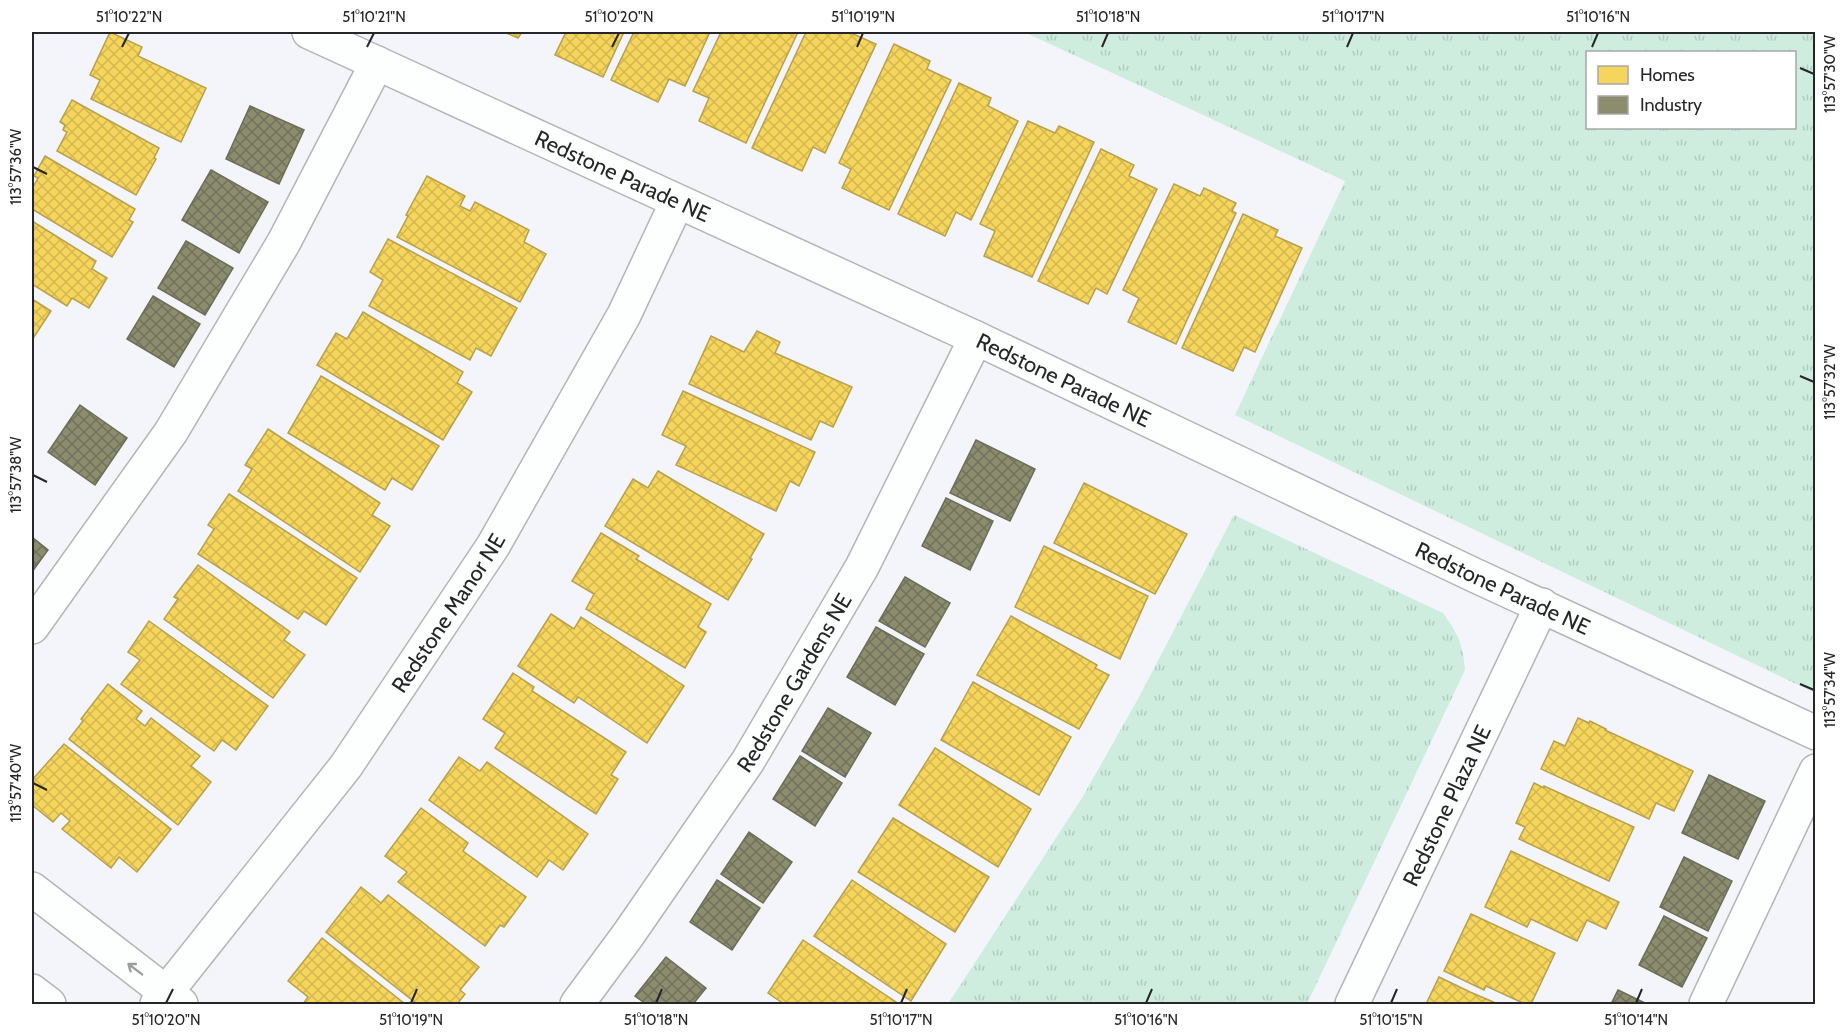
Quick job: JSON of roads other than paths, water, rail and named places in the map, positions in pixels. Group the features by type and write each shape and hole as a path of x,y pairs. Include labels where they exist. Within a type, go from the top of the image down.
{"street":[{"name":"Redstone Parade NE","path":"309,32 975,338 1815,732"},
{"path":"32,627 171,432 284,242 376,63"},
{"name":"Redstone Manor NE","path":"168,1001 346,766 494,546 624,315 677,202"},
{"name":"Redstone Gardens NE","path":"577,1005 748,761 862,567 975,338"},
{"name":"Redstone Plaza NE","path":"1352,1005 1542,605"},
{"path":"1706,1005 1815,771"},
{"path":"32,889 168,1001"},
{"path":"32,991 49,1005"}]}
